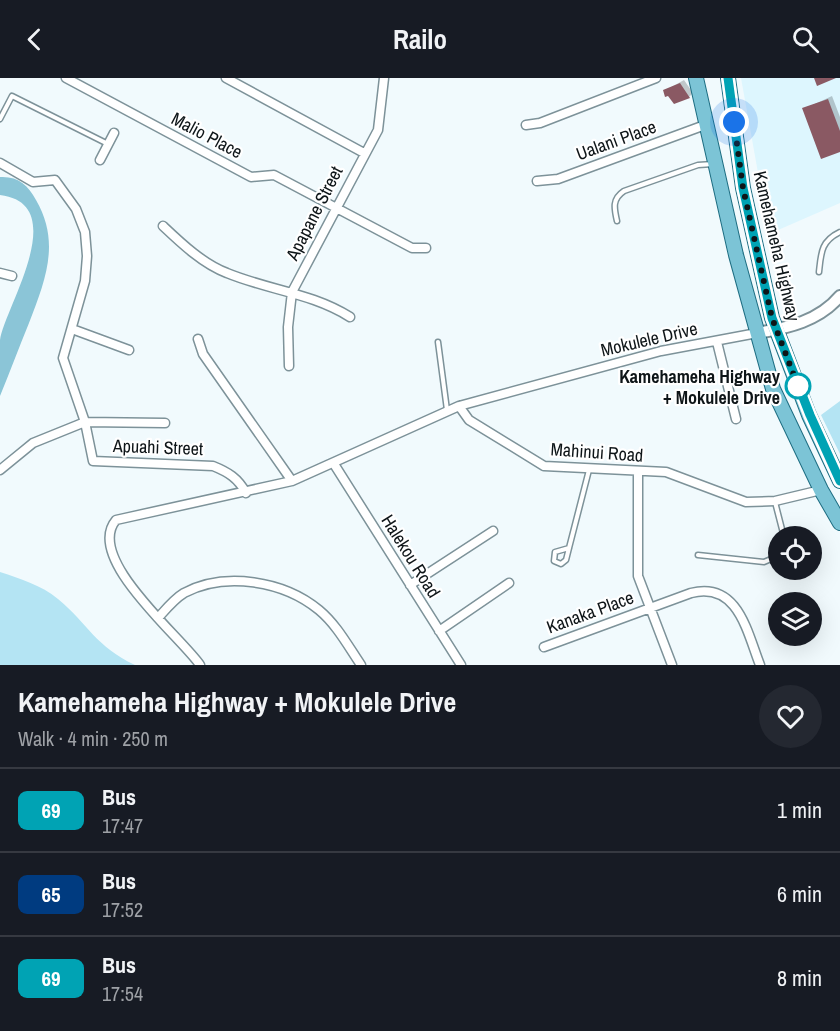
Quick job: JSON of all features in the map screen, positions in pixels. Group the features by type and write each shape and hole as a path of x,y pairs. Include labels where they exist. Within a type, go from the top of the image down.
{"main road":[{"path":"696,78 714,164 773,389 821,490 840,523"},
{"name":"Kamehameha Highway","path":"728,78 743,188 777,330 814,426 840,484"},
{"path":"821,490 840,484"}],"street":[{"name":"Malio Place","path":"66,78 251,177 274,175 412,248 426,248"},
{"path":"226,78 364,153"},
{"name":"Apapane Street","path":"289,366 288,327 292,292 378,130 384,78"},
{"path":"526,125 540,123 656,78"},
{"name":"Ualani Place","path":"537,181 558,178 705,125"},
{"path":"100,160 114,133"},
{"path":"0,163 33,182 55,180 76,209 85,232 87,256 85,281 63,358 85,422"},
{"path":"163,226 185,246 225,273 329,304 350,317"},
{"path":"0,273 12,276"},
{"name":"Mokulele Drive","path":"459,406 650,353 777,330 817,316 840,296"},
{"path":"72,329 129,350"},
{"path":"198,339 203,354 292,481"},
{"path":"717,342 736,419"},
{"path":"200,665 139,600 122,574 112,546 111,532 114,523 123,517 246,493 292,481 459,406"},
{"name":"Mahinui Road","path":"459,406 469,420 538,464 552,468 672,473 741,501 775,501 821,490"},
{"path":"0,470 33,443 85,422 165,423"},
{"name":"Apuahi Street","path":"85,422 93,461 213,466 229,472 241,483 246,493"},
{"name":"Halekou Road","path":"334,464 461,665"},
{"path":"638,472 637,567 649,608 672,665"},
{"path":"410,585 493,531"},
{"path":"158,618 178,597 193,590 233,582 273,586 301,598 325,616 361,665"},
{"path":"439,630 509,583"},
{"name":"Kanaka Place","path":"543,647 698,591 722,595 739,610 760,665"}],"lane":[{"path":"0,119 12,96 108,145"},
{"path":"618,221 614,204 617,196 624,191 698,165 714,164"},
{"path":"819,272 823,245 830,237 840,232"},
{"path":"438,342 447,410"},
{"path":"569,548 555,552 554,561 563,564 569,548 589,470"},
{"path":"775,501 781,526"},
{"path":"698,555 764,562 768,560"}],"shaded area":[{"path":"741,78 840,78 840,203 769,234"},
{"path":"0,177 17,180 33,195 44,216 49,247 45,277 0,396 0,340 29,259 33,237 31,217 21,203 0,195"},
{"path":"840,401 840,454 821,415"},
{"path":"0,572 51,594 69,609 101,643 135,665 0,665"}],"building":[{"path":"814,78 836,78 817,86"},
{"path":"680,83 690,98 674,104 668,96 665,97 663,90"},
{"path":"828,99 840,131 840,152 821,159 802,108"}],"bus line":[{"name":"69","path":"728,78 743,188 772,318 832,469 840,481"}],"place":[{"name":"Kamehameha Highway + Mokulele Drive","path":"798,386"}],"route":[{"path":"734,122 743,188 772,318 788,354 798,386"}]}
